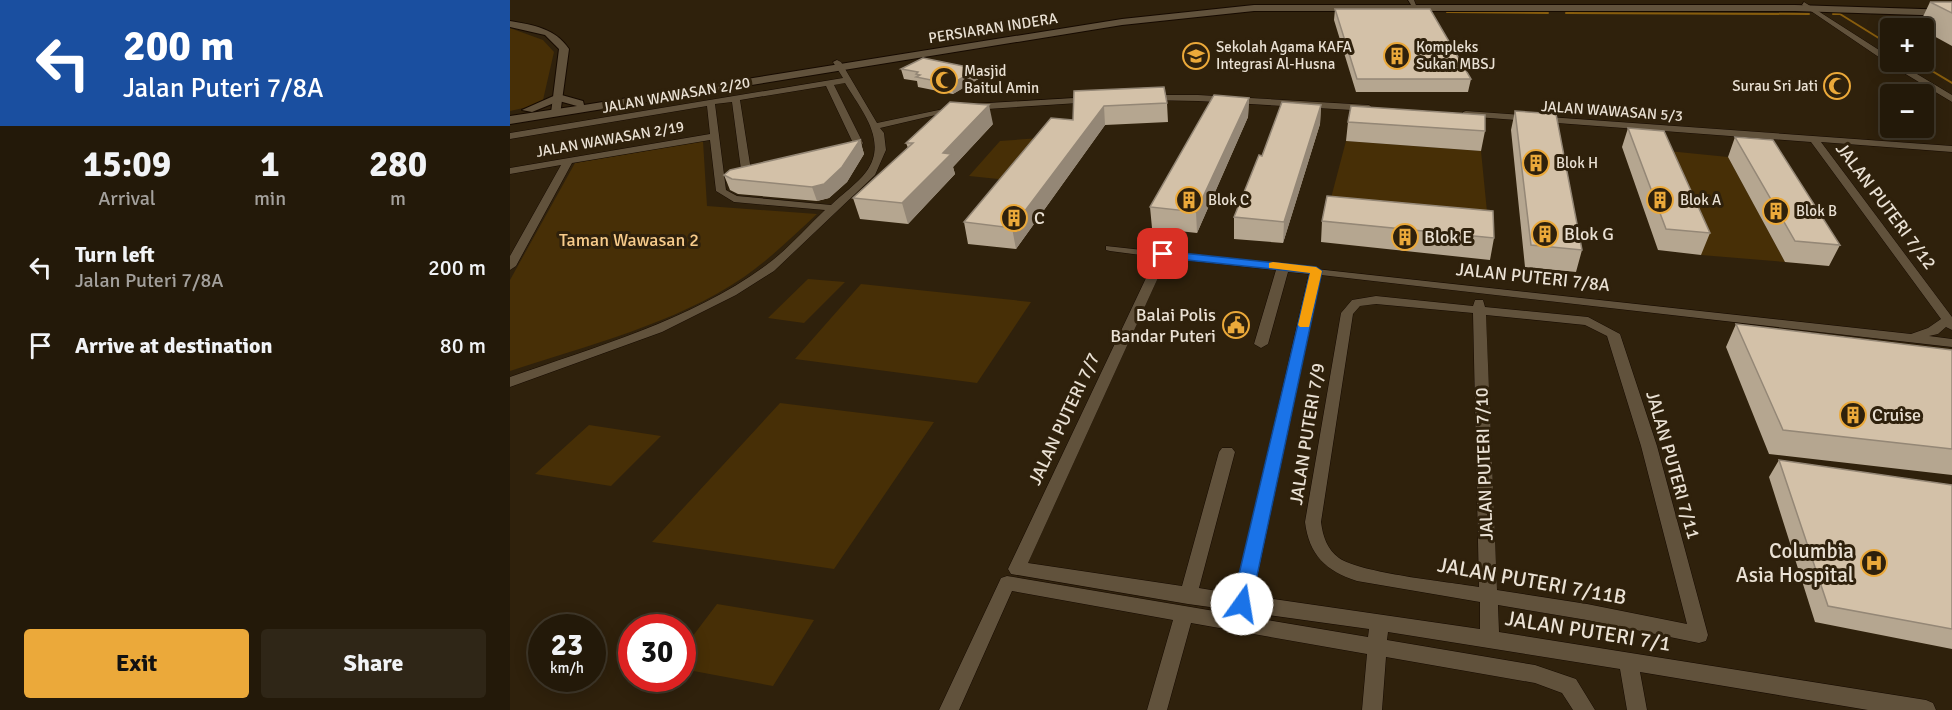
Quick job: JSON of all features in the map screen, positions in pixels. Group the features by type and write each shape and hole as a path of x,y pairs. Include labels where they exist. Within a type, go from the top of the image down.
{"main road":[{"path":"1385,3 1396,0"},
{"name":"PERSIARAN INDERA","path":"510,114 839,65 1174,11 1288,3 1807,6"},
{"name":"PERSIARAN INDERA","path":"510,120 557,106 1177,15 1286,7 1419,3 1807,6"},
{"path":"1807,6 1952,11"}],"street":[{"path":"1807,6 1880,54"},
{"path":"510,24 535,28 559,40 564,49 557,106"},
{"path":"510,382 657,329 710,305 770,268 834,208 876,166 881,142 875,126 839,65"},
{"path":"1909,72 1952,99"},
{"name":"JALAN WAWASAN 2/20","path":"510,136 847,80"},
{"path":"829,83 858,143 851,153 834,158"},
{"path":"1137,99 1198,98 1378,108"},
{"path":"735,179 736,99"},
{"path":"875,126 976,107 1104,100"},
{"path":"711,104 716,136 735,179"},
{"name":"JALAN WAWASAN 5/3","path":"1460,114 1952,149"},
{"name":"JALAN WAWASAN 2/19","path":"510,171 716,136"},
{"name":"JALAN PUTERI 7/12","path":"1813,138 1951,323"},
{"path":"510,266 568,162"},
{"path":"758,174 735,179 722,191 734,200 834,208"},
{"name":"JALAN PUTERI 7/8A","path":"1110,248 1952,343"},
{"name":"JALAN PUTERI 7/7","path":"949,710 1163,254"},
{"path":"1261,344 1283,267"},
{"path":"1242,604 1316,271"},
{"name":"JALAN PUTERI 7/10","path":"1479,289 1490,639"},
{"name":"JALAN PUTERI 7/9","path":"1357,574 1343,570 1324,555 1317,545 1313,522 1347,313 1356,303 1376,300 1479,310"},
{"name":"JALAN PUTERI 7/11","path":"1479,310 1588,321 1607,329 1616,342 1661,491 1699,635"},
{"path":"1914,337 1951,323"},
{"path":"1157,710 1227,452"},
{"name":"JALAN PUTERI 7/11B","path":"1357,574 1489,595 1699,635"},
{"path":"1012,576 1186,604 1377,647 1535,674 1569,686 1584,710"},
{"name":"JALAN PUTERI 7/1","path":"1186,604 1242,604 1490,639 1926,710"},
{"path":"1371,710 1379,624"},
{"path":"1628,662 1637,710"}],"green space":[{"path":"510,28 543,40 554,52 543,100 528,107 510,111"},
{"path":"1054,137 1019,181 969,176 1000,141"},
{"name":"Taman Wawasan 2","path":"703,141 707,206 817,214 754,270 689,308 630,332 510,371 510,280 575,163"},
{"path":"1346,141 1481,151 1489,232 1326,217"},
{"path":"1658,150 1728,157 1785,262 1701,255"},
{"path":"808,279 845,282 804,323 768,318"},
{"path":"861,284 1031,302 977,383 795,359"},
{"path":"780,403 934,422 834,569 652,542"},
{"path":"589,425 661,436 611,486 535,474"},
{"path":"717,604 814,620 773,686 696,671 696,632"}],"building":[{"path":"1930,2 1952,2 1952,13"},
{"name":"Kompleks Sukan MBSJ","path":"1335,9 1430,9 1471,79 1357,79"},
{"path":"923,58 978,69 951,84 916,77 920,75 916,74 918,72 901,69"},
{"path":"1164,87 1167,103 1104,106 1012,228 964,222 1051,118 1073,120 1074,91"},
{"path":"1214,95 1249,98 1196,212 1150,207"},
{"path":"950,102 989,105 943,153 951,154 902,203 853,198 913,143 906,143"},
{"path":"1282,102 1321,105 1284,222 1234,217 1259,155 1262,156"},
{"path":"1351,106 1485,115 1485,131 1348,122"},
{"path":"1515,111 1556,114 1582,250 1531,245"},
{"path":"1628,128 1664,131 1710,233 1666,229"},
{"path":"1735,137 1773,140 1840,245 1795,241"},
{"path":"860,140 842,167 824,184 812,187 732,179 724,175 730,170"},
{"path":"1327,196 1493,211 1494,238 1322,221"},
{"name":"Cruise","path":"1736,324 1952,350 1952,449 1783,430"},
{"name":"Columbia Asia Hospital","path":"1779,460 1952,485 1952,629 1828,606"}],"waterway":[{"path":"1447,12 1548,13"},
{"path":"1566,13 1809,14"},
{"path":"1833,14 1840,14 1880,39"},
{"path":"1934,72 1952,83"}],"slow traffic":[{"path":"1273,266 1316,271 1304,325"}],"place":[{"name":"Sekolah Agama KAFA Integrasi Al-Husna","path":"1196,56"},
{"name":"Kompleks Sukan MBSJ","path":"1397,56"},
{"name":"Masjid Baitul Amin","path":"944,80"},
{"name":"Surau Sri Jati","path":"1837,86"},
{"name":"Blok H","path":"1536,163"},
{"name":"Blok C","path":"1189,200"},
{"name":"Blok A","path":"1660,200"},
{"name":"Blok B","path":"1776,211"},
{"name":"C","path":"1014,218"},
{"name":"Blok G","path":"1545,234"},
{"name":"Blok E","path":"1405,237"},
{"name":"Balai Polis Bandar Puteri","path":"1236,325"},
{"name":"Cruise","path":"1853,415"},
{"name":"Columbia Asia Hospital","path":"1874,563"}],"route":[{"path":"1163,254 1316,271 1242,604"}]}
